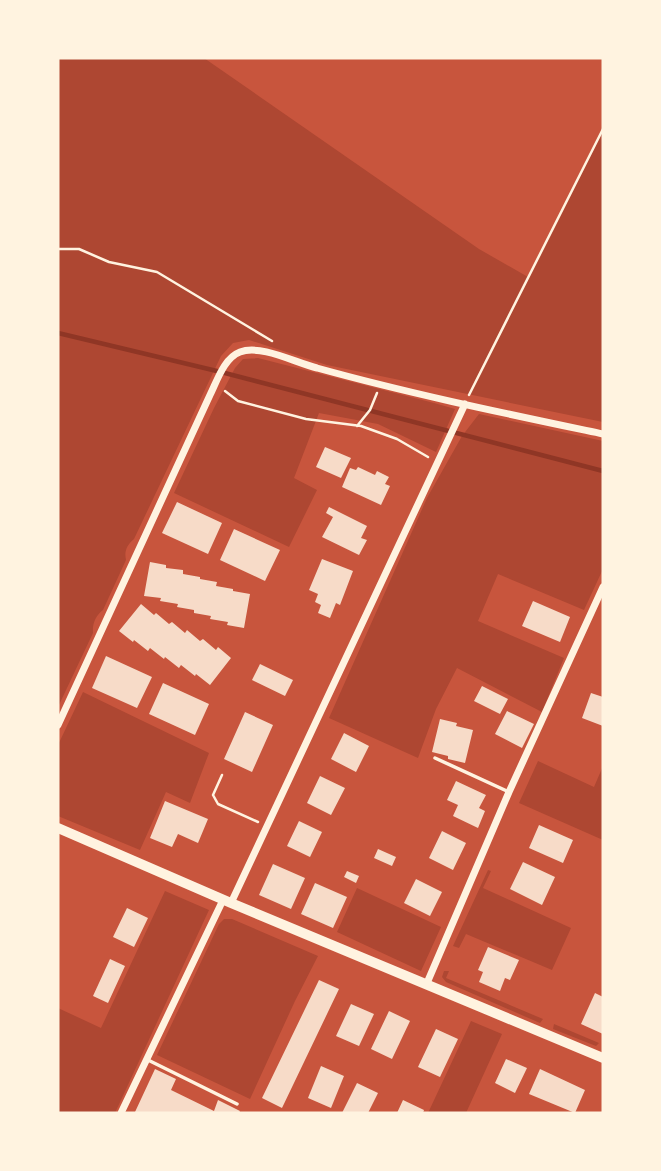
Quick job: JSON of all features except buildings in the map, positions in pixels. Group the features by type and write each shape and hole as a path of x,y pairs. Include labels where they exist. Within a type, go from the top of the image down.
{"street":[{"path":"58,725 217,382 230,358 238,352 251,350 270,353 316,368 465,404 603,433"},
{"path":"121,1113 146,1059 267,826 465,404"},
{"path":"427,984 509,792 603,587"},
{"path":"58,828 227,902 603,1058"}],"lane":[{"path":"435,758 509,792"},
{"path":"146,1059 237,1104"}],"path":[{"path":"465,404 603,129"},
{"path":"58,249 79,249 109,262 157,272 271,341"},
{"path":"217,382 238,401 306,419 358,426 397,439 437,462"},
{"path":"358,426 376,400 379,383"},
{"path":"222,775 213,795 218,804 267,826"}],"shaded area":[{"path":"58,58 204,58 479,249 528,277 603,129 603,422 327,365 249,340 233,343 221,356 134,539 127,548 126,560 103,610 95,620 93,633 58,707"},
{"path":"258,358 455,409 436,452 378,424 319,413 294,478 317,490 289,547 174,493 235,368 243,359"},
{"path":"479,414 603,441 603,569 584,610 498,574 478,621 564,658 542,712 457,668 436,709 418,758 329,718 427,498 462,436"},
{"path":"83,692 209,753 190,803 166,792 140,850 58,816 58,745"},
{"path":"538,761 594,787 603,766 603,840 519,803"},
{"path":"488,870 491,871 483,888 571,928 552,970 466,934 459,948 453,946"},
{"path":"357,888 441,927 421,971 337,932"},
{"path":"165,891 209,910 115,1113 58,1113 58,1008 101,1028"},
{"path":"224,919 232,919 318,956 250,1099 157,1055 219,924"},
{"path":"444,971 449,971 446,978 543,1019 540,1023 446,982 442,977"},
{"path":"471,1021 502,1034 466,1113 428,1113"},
{"path":"554,1024 599,1043 596,1046 553,1029"}],"waterway":[{"path":"58,333 221,372 603,471"}]}
